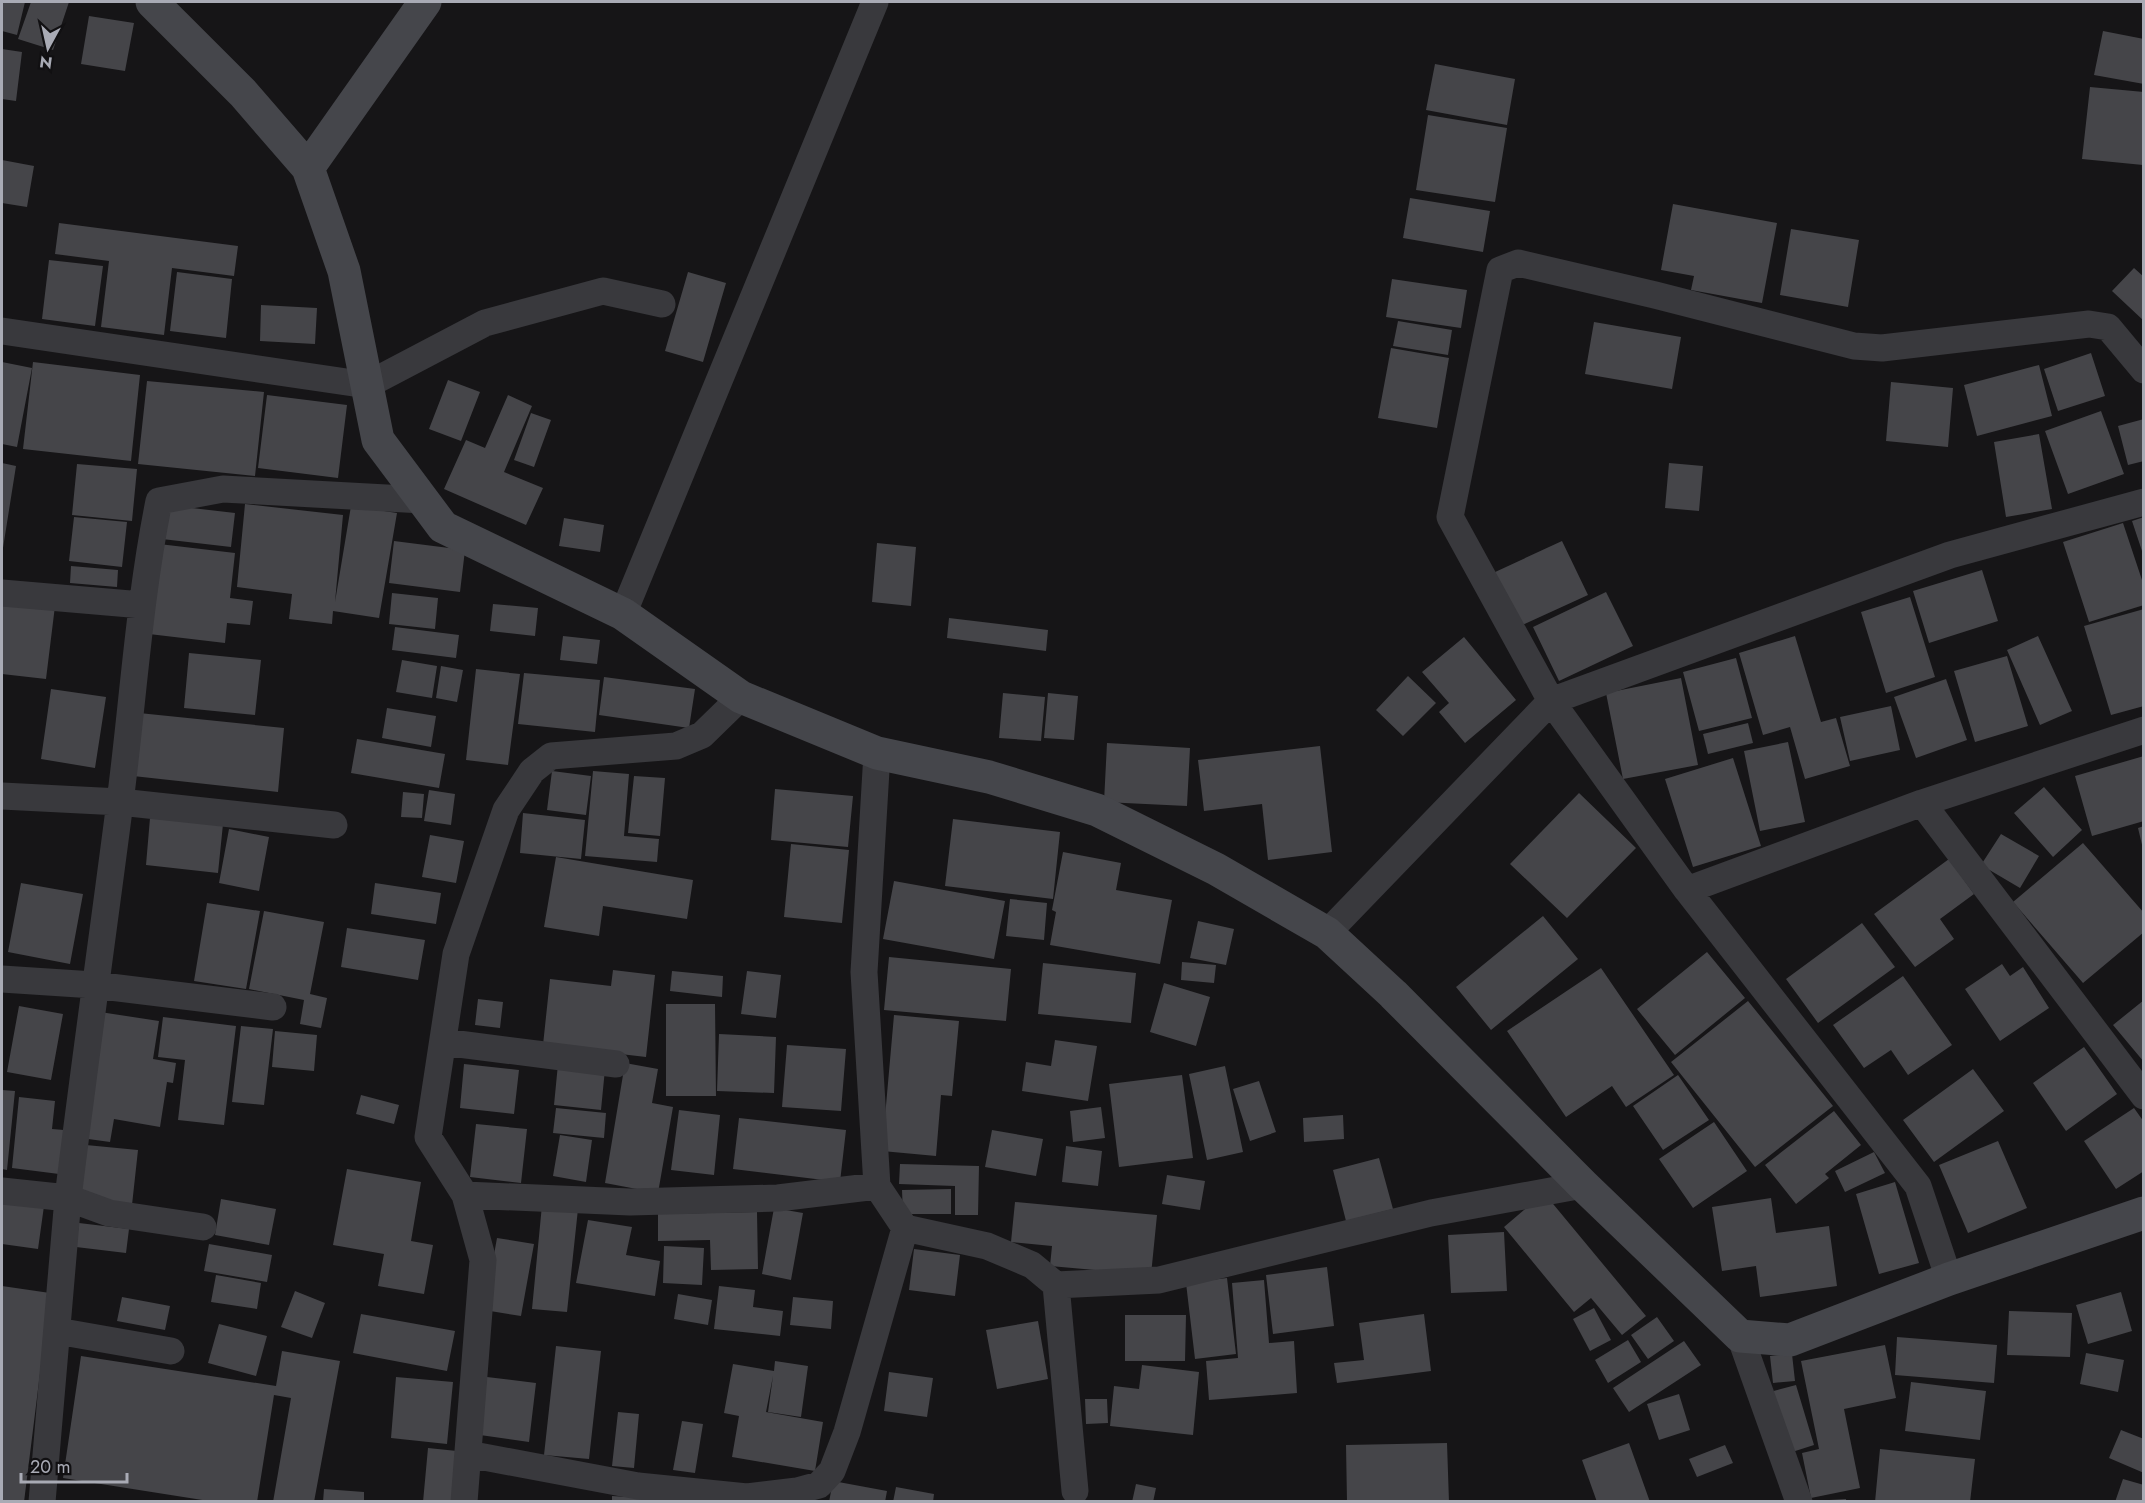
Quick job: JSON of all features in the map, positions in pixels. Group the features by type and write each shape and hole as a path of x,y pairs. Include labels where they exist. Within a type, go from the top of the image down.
{"street":[{"path":"152,2 243,93 308,168 344,271 378,440 443,527 623,614 741,697 877,753 989,777 1097,810 1216,869 1327,933 1393,994 1583,1185 1740,1336 1799,1502"},
{"path":"308,168 426,2"},
{"path":"623,614 874,2"},
{"path":"1949,1280 1918,1185 1687,890 1551,700 1449,517 1500,270 1518,263 1854,346 1882,348 2089,324 2108,327 2144,370"},
{"path":"2,331 367,385 485,323 603,291 662,304"},
{"path":"42,1502 68,1198 94,985 120,802 142,605 159,501 223,489 423,500"},
{"path":"1327,933 1551,700 1950,555 2144,502"},
{"path":"2,593 142,605"},
{"path":"464,1502 483,1260 465,1195 428,1137 456,954 506,810 532,771 552,756 676,746 702,735 741,697"},
{"path":"1687,890 1922,803 2144,729"},
{"path":"877,753 864,972 877,1186 905,1228 987,1246 1032,1265 1056,1285 1160,1280 1431,1213 1583,1185"},
{"path":"2,796 120,802 334,825"},
{"path":"1922,803 2144,1096"},
{"path":"2,979 94,985 273,1007"},
{"path":"443,1042 615,1064"},
{"path":"465,1195 630,1202 778,1198 877,1186"},
{"path":"2,1191 68,1198 109,1213 203,1227"},
{"path":"1740,1336 1790,1340 1949,1280 2144,1213"},
{"path":"468,1454 638,1486 747,1497 797,1491 819,1485 832,1471 847,1432 905,1228"},
{"path":"1056,1285 1075,1491"},
{"path":"57,1331 171,1351"}],"building":[{"path":"2,2 25,2 17,35 2,31"},
{"path":"31,2 69,2 53,50 18,39"},
{"path":"89,16 134,23 125,71 81,64"},
{"path":"2103,31 2144,39 2144,84 2094,75"},
{"path":"2,49 22,52 16,101 2,99"},
{"path":"1435,64 1515,79 1507,125 1426,110"},
{"path":"2090,87 2144,92 2143,165 2082,159"},
{"path":"1428,115 1507,128 1495,202 1416,190"},
{"path":"2,160 34,166 27,207 2,203"},
{"path":"1410,198 1490,211 1483,252 1403,238"},
{"path":"1673,204 1777,223 1762,303 1691,290 1694,276 1661,270"},
{"path":"59,223 238,246 234,276 172,268 164,335 101,327 109,261 55,254"},
{"path":"1791,229 1859,240 1848,307 1780,295"},
{"path":"49,260 103,266 95,326 42,319"},
{"path":"2134,268 2144,277 2144,321 2112,291"},
{"path":"177,272 232,279 226,338 170,331"},
{"path":"688,272 726,283 703,362 665,351"},
{"path":"1392,279 1467,290 1461,328 1386,317"},
{"path":"261,305 317,308 315,344 260,341"},
{"path":"1398,321 1452,330 1448,355 1393,346"},
{"path":"1594,322 1681,337 1672,389 1585,374"},
{"path":"1391,348 1449,358 1437,428 1378,418"},
{"path":"2091,353 2105,396 2058,411 2044,369"},
{"path":"2,362 32,368 17,447 2,444"},
{"path":"33,362 140,375 131,461 23,449"},
{"path":"2039,365 2052,416 1977,436 1964,385"},
{"path":"448,380 480,392 461,441 429,429"},
{"path":"147,381 264,392 255,476 138,464"},
{"path":"1891,382 1953,388 1948,447 1886,441"},
{"path":"267,395 347,405 338,478 258,468"},
{"path":"508,395 532,406 504,472 543,488 526,525 444,489 466,440 485,448"},
{"path":"2101,411 2124,474 2068,494 2045,431"},
{"path":"531,413 551,420 534,467 514,460"},
{"path":"2144,419 2144,461 2128,465 2118,426"},
{"path":"2039,434 2052,509 2006,517 1994,442"},
{"path":"2,463 16,466 3,548 2,548"},
{"path":"1669,463 1703,466 1699,511 1665,508"},
{"path":"77,464 137,469 132,521 72,515"},
{"path":"245,504 343,515 335,602 351,506 397,513 379,618 333,611 332,624 289,619 292,594 237,587"},
{"path":"166,505 235,513 231,547 162,539"},
{"path":"74,517 127,522 122,567 69,561"},
{"path":"2144,517 2144,554 2143,554 2132,521"},
{"path":"564,518 604,525 600,552 559,546"},
{"path":"2123,523 2144,586 2144,605 2089,622 2063,542"},
{"path":"394,541 465,550 460,592 389,583"},
{"path":"1562,541 1588,595 1518,627 1493,573"},
{"path":"877,543 916,547 911,606 872,602"},
{"path":"159,544 235,553 230,598 253,601 250,625 227,623 225,643 149,634"},
{"path":"71,566 118,570 117,587 70,583"},
{"path":"1982,570 1998,621 1929,643 1913,591"},
{"path":"1606,592 1633,646 1559,681 1533,627"},
{"path":"392,593 438,598 435,629 389,624"},
{"path":"1910,597 1935,677 1886,693 1861,612"},
{"path":"2,599 55,606 46,679 2,674"},
{"path":"493,604 538,608 535,636 490,631"},
{"path":"2144,609 2144,706 2111,715 2084,626"},
{"path":"949,618 1048,630 1046,651 947,638"},
{"path":"395,627 459,635 456,658 392,650"},
{"path":"563,636 600,640 597,664 560,660"},
{"path":"1795,636 1821,722 1836,718 1850,766 1805,779 1790,727 1763,735 1739,653"},
{"path":"2038,636 2072,711 2040,725 2007,650"},
{"path":"1464,637 1516,700 1465,743 1439,712 1449,703 1422,672"},
{"path":"189,653 261,660 255,715 184,708"},
{"path":"2007,656 2028,726 1975,742 1954,671"},
{"path":"1736,658 1752,718 1699,731 1683,672"},
{"path":"402,660 437,666 432,698 396,692"},
{"path":"441,666 463,670 457,702 436,698"},
{"path":"476,669 520,674 508,765 466,760"},
{"path":"524,673 600,680 595,732 518,724"},
{"path":"1408,676 1436,703 1403,736 1376,710"},
{"path":"604,677 695,689 689,728 599,715"},
{"path":"1681,678 1698,765 1623,779 1606,693"},
{"path":"1946,679 1967,740 1916,758 1894,697"},
{"path":"51,689 106,697 95,768 41,759"},
{"path":"1003,693 1045,697 1041,741 999,738"},
{"path":"1048,693 1078,696 1074,740 1044,738"},
{"path":"1891,706 1900,750 1850,761 1840,717"},
{"path":"387,708 436,716 431,747 382,738"},
{"path":"139,713 284,728 278,792 133,776"},
{"path":"1748,723 1753,743 1708,754 1703,734"},
{"path":"357,739 445,754 439,788 351,773"},
{"path":"1788,742 1805,822 1760,831 1744,751"},
{"path":"1107,743 1190,748 1187,806 1104,802"},
{"path":"1320,746 1332,852 1268,860 1262,804 1204,811 1198,760"},
{"path":"2144,756 2144,821 2092,836 2075,776"},
{"path":"1733,758 1761,846 1693,867 1665,779"},
{"path":"552,771 591,776 586,815 547,810"},
{"path":"593,771 629,774 624,836 659,839 657,862 585,856"},
{"path":"634,776 665,778 660,836 628,833"},
{"path":"2044,787 2082,830 2053,857 2014,813"},
{"path":"775,789 853,796 848,847 771,840"},
{"path":"429,790 455,794 451,825 424,821"},
{"path":"403,792 424,794 422,818 401,817"},
{"path":"1579,793 1636,848 1567,918 1510,864"},
{"path":"523,813 585,820 581,859 520,853"},
{"path":"150,818 223,824 218,873 146,865"},
{"path":"953,819 1060,832 1053,899 945,886"},
{"path":"2144,826 2144,848 2143,849 2138,828"},
{"path":"229,829 269,837 259,891 219,883"},
{"path":"2001,834 2039,856 2020,888 1981,865"},
{"path":"430,835 464,841 456,883 422,877"},
{"path":"2083,843 2144,913 2144,932 2083,983 2013,902"},
{"path":"791,844 849,850 842,923 784,917"},
{"path":"1063,852 1121,863 1116,890 1172,900 1160,964 1050,945 1056,912 1052,910"},
{"path":"556,857 693,880 687,919 603,906 599,936 544,927"},
{"path":"1949,859 1974,894 1940,919 1954,939 1915,967 1874,914"},
{"path":"894,881 1005,901 994,959 883,939"},
{"path":"21,883 83,894 70,964 8,952"},
{"path":"375,883 441,893 436,924 371,914"},
{"path":"1010,899 1047,903 1044,940 1006,936"},
{"path":"207,903 260,911 246,989 194,981"},
{"path":"264,911 324,922 310,994 327,998 321,1028 300,1024 304,1000 249,989"},
{"path":"1543,916 1578,959 1491,1030 1456,987"},
{"path":"1198,921 1234,929 1226,965 1190,958"},
{"path":"1862,923 1895,967 1818,1023 1786,979"},
{"path":"347,928 425,940 418,980 341,967"},
{"path":"1707,952 1745,998 1675,1055 1637,1009"},
{"path":"889,957 1011,969 1006,1021 884,1010"},
{"path":"1182,962 1216,965 1214,983 1181,980"},
{"path":"1043,963 1136,973 1131,1023 1038,1014"},
{"path":"2002,964 2010,976 2023,967 2049,1008 2000,1041 1965,989"},
{"path":"1601,968 1674,1075 1626,1107 1612,1086 1566,1117 1507,1031"},
{"path":"613,970 655,975 646,1057 543,1045 550,979 611,986"},
{"path":"672,971 723,976 722,997 670,991"},
{"path":"747,971 781,975 776,1018 741,1014"},
{"path":"1903,976 1952,1045 1908,1075 1891,1050 1864,1068 1833,1025"},
{"path":"1164,983 1210,997 1196,1046 1150,1032"},
{"path":"478,999 503,1002 500,1028 475,1025"},
{"path":"2144,1000 2144,1062 2113,1025"},
{"path":"1748,1001 1833,1106 1755,1167 1671,1062"},
{"path":"666,1004 715,1004 716,1096 666,1096"},
{"path":"19,1006 63,1014 51,1080 7,1072"},
{"path":"100,1012 159,1021 153,1059 176,1063 173,1083 167,1082 160,1127 114,1119 110,1142 81,1138"},
{"path":"894,1015 959,1021 952,1096 941,1095 936,1156 882,1151"},
{"path":"163,1017 236,1026 224,1125 178,1120 185,1060 158,1057"},
{"path":"241,1026 273,1029 264,1105 232,1102"},
{"path":"275,1031 317,1035 314,1071 272,1067"},
{"path":"719,1034 776,1037 774,1093 717,1091"},
{"path":"1055,1040 1097,1046 1088,1101 1022,1091 1026,1062 1051,1066"},
{"path":"787,1045 846,1049 841,1111 782,1107"},
{"path":"2084,1047 2117,1094 2066,1131 2033,1083"},
{"path":"625,1063 658,1069 652,1103 673,1107 658,1193 605,1183"},
{"path":"464,1064 519,1070 514,1114 460,1108"},
{"path":"558,1064 605,1069 601,1110 554,1105"},
{"path":"1225,1066 1243,1152 1207,1160 1189,1074"},
{"path":"1973,1069 2004,1111 1934,1162 1903,1120"},
{"path":"1182,1075 1193,1158 1119,1167 1109,1084"},
{"path":"1678,1075 1709,1120 1663,1150 1633,1106"},
{"path":"1259,1081 1276,1132 1250,1141 1233,1089"},
{"path":"2,1090 15,1091 7,1170 2,1169"},
{"path":"361,1095 399,1105 394,1124 356,1114"},
{"path":"19,1097 55,1101 52,1129 64,1130 59,1174 12,1168"},
{"path":"1101,1107 1105,1138 1073,1142 1070,1111"},
{"path":"556,1108 606,1113 604,1138 553,1133"},
{"path":"2134,1108 2144,1122 2144,1171 2116,1189 2084,1141"},
{"path":"679,1110 720,1115 714,1175 671,1170"},
{"path":"1834,1111 1861,1145 1825,1174 1829,1178 1796,1204 1765,1165"},
{"path":"1343,1115 1344,1139 1304,1142 1303,1118"},
{"path":"739,1118 846,1130 840,1182 733,1169"},
{"path":"1714,1122 1747,1171 1693,1208 1659,1159"},
{"path":"476,1124 527,1129 521,1183 470,1177"},
{"path":"992,1130 1043,1139 1036,1176 985,1167"},
{"path":"560,1135 592,1140 586,1182 553,1176"},
{"path":"1998,1141 2027,1208 1968,1233 1939,1165"},
{"path":"86,1145 138,1150 132,1205 80,1200"},
{"path":"1066,1146 1102,1151 1098,1186 1062,1182"},
{"path":"1874,1152 1885,1173 1845,1192 1835,1171"},
{"path":"1379,1158 1393,1209 1346,1221 1333,1170"},
{"path":"900,1164 979,1166 978,1215 955,1215 955,1186 899,1184"},
{"path":"347,1169 421,1182 411,1241 433,1245 424,1294 378,1286 384,1254 333,1245"},
{"path":"1167,1175 1205,1181 1200,1210 1162,1204"},
{"path":"1895,1182 1919,1263 1879,1274 1856,1194"},
{"path":"951,1189 951,1214 903,1214 902,1190"},
{"path":"1544,1193 1646,1316 1622,1335 1591,1298 1574,1312 1504,1227"},
{"path":"1771,1198 1776,1233 1829,1226 1837,1286 1760,1297 1756,1266 1722,1271 1712,1207"},
{"path":"221,1199 276,1209 269,1245 215,1235"},
{"path":"2,1201 44,1206 38,1249 2,1244"},
{"path":"1015,1202 1157,1215 1151,1275 1050,1266 1052,1246 1011,1242"},
{"path":"542,1205 578,1209 567,1312 532,1309"},
{"path":"774,1208 803,1213 791,1280 762,1274"},
{"path":"757,1212 758,1269 711,1270 710,1240 658,1241 658,1214"},
{"path":"588,1220 632,1227 626,1255 660,1261 655,1296 576,1283"},
{"path":"79,1223 129,1229 126,1253 76,1247"},
{"path":"1504,1232 1507,1291 1451,1293 1448,1235"},
{"path":"497,1238 534,1244 521,1316 484,1310"},
{"path":"209,1244 272,1255 267,1282 204,1271"},
{"path":"664,1246 704,1248 702,1285 663,1283"},
{"path":"914,1249 960,1255 955,1296 909,1290"},
{"path":"1327,1267 1334,1326 1273,1334 1266,1275"},
{"path":"216,1275 261,1283 257,1309 211,1302"},
{"path":"1227,1278 1236,1354 1195,1359 1186,1283"},
{"path":"1264,1280 1269,1343 1294,1341 1297,1393 1209,1400 1206,1361 1238,1358 1232,1283"},
{"path":"2,1286 50,1293 24,1502 2,1502"},
{"path":"719,1286 755,1290 753,1307 783,1311 780,1336 714,1329"},
{"path":"295,1291 325,1303 312,1338 281,1327"},
{"path":"2121,1292 2132,1331 2088,1344 2076,1305"},
{"path":"678,1294 712,1300 708,1325 674,1319"},
{"path":"122,1297 170,1306 165,1330 117,1321"},
{"path":"793,1297 833,1301 831,1329 790,1325"},
{"path":"1594,1308 1611,1340 1590,1351 1573,1319"},
{"path":"2009,1311 2072,1313 2070,1357 2007,1355"},
{"path":"361,1314 455,1331 447,1371 353,1353"},
{"path":"1424,1314 1431,1371 1337,1383 1334,1363 1364,1360 1359,1323"},
{"path":"1125,1315 1186,1315 1185,1361 1125,1361"},
{"path":"1657,1317 1674,1341 1648,1359 1631,1335"},
{"path":"1038,1321 1048,1379 997,1389 986,1330"},
{"path":"219,1324 267,1336 256,1376 208,1363"},
{"path":"1897,1337 1997,1345 1994,1383 1895,1375"},
{"path":"1628,1340 1641,1362 1608,1383 1595,1360"},
{"path":"1684,1341 1701,1365 1629,1412 1613,1388"},
{"path":"1885,1345 1896,1398 1844,1409 1860,1488 1811,1498 1802,1453 1819,1449 1801,1361"},
{"path":"556,1346 601,1351 589,1459 544,1455"},
{"path":"282,1351 340,1361 314,1502 273,1502 291,1398 274,1395 257,1502 215,1502 63,1478 81,1356 276,1386"},
{"path":"2086,1353 2124,1360 2118,1392 2080,1384"},
{"path":"1792,1354 1795,1381 1773,1383 1770,1356"},
{"path":"775,1361 808,1366 801,1417 768,1412 773,1376 766,1412 823,1422 815,1471 732,1457 739,1416 724,1413 733,1364 774,1371"},
{"path":"1142,1365 1199,1372 1193,1435 1110,1426 1114,1386 1139,1389"},
{"path":"889,1372 933,1378 927,1417 884,1411"},
{"path":"396,1377 453,1382 447,1444 391,1438"},
{"path":"487,1377 536,1383 529,1442 480,1435"},
{"path":"1911,1382 1986,1391 1980,1440 1905,1431"},
{"path":"1796,1385 1814,1445 1789,1453 1770,1392"},
{"path":"1679,1394 1690,1430 1659,1440 1647,1404"},
{"path":"1085,1399 1107,1399 1108,1423 1086,1424"},
{"path":"618,1412 639,1414 634,1468 612,1466"},
{"path":"682,1421 703,1424 695,1473 673,1470"},
{"path":"2121,1430 2144,1439 2144,1473 2109,1458"},
{"path":"1447,1443 1449,1502 1347,1502 1346,1445"},
{"path":"1629,1443 1650,1502 1597,1502 1582,1460"},
{"path":"1725,1445 1733,1463 1697,1477 1689,1459"},
{"path":"428,1448 457,1451 452,1502 423,1502"},
{"path":"1880,1449 1975,1459 1970,1502 1875,1502"},
{"path":"2123,1479 2144,1485 2144,1502 2115,1502"},
{"path":"833,1481 887,1491 885,1502 829,1502"},
{"path":"1136,1484 1156,1488 1153,1502 1132,1502"},
{"path":"896,1487 934,1494 933,1502 893,1502"},
{"path":"324,1489 364,1492 364,1502 323,1502"},
{"path":"612,1496 643,1498 643,1502 612,1502"},
{"path":"1846,1499 1846,1502 1829,1502 1829,1500"}]}
